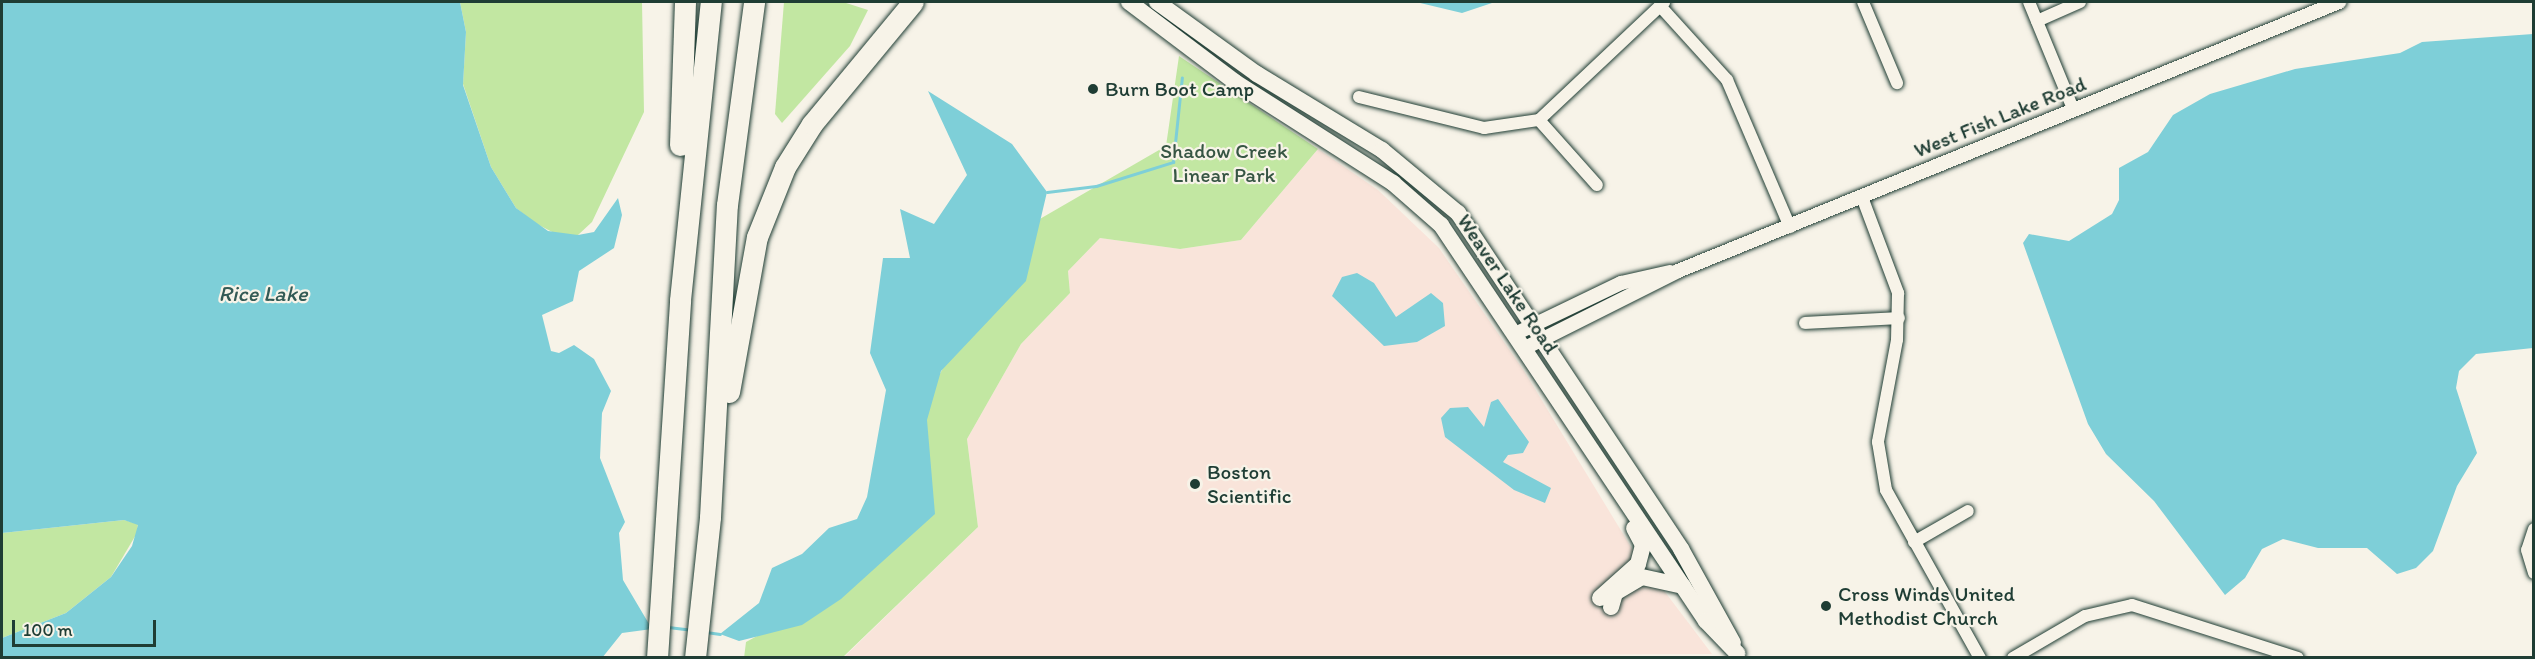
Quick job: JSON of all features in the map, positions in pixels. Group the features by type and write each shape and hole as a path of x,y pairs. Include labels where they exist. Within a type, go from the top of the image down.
{"highway":[{"path":"658,655 665,593 680,300 685,2"},
{"path":"680,300 711,2"},
{"path":"695,657 710,517 727,205 754,2"},
{"path":"710,517 741,308 766,211 812,124 912,2"}],"main road":[{"name":"Weaver Lake Road","path":"1129,2 1226,75 1419,204 1454,240 1683,586 1736,656"},
{"name":"Weaver Lake Road","path":"1157,2 1434,189 1481,242 1719,610 1736,656"},
{"path":"1617,488 1641,540 1642,554 1632,574 1606,602 1615,593 1642,577 1683,586"}],"street":[{"path":"1863,2 1897,83"},
{"path":"2029,2 2073,109"},
{"path":"2037,21 2080,2"},
{"name":"West Fish Lake Road","path":"1525,348 1540,333 1678,271 2339,2"},
{"path":"1359,97 1484,128 1539,120 1662,4 1727,80 1790,227"},
{"path":"1539,120 1597,185"},
{"path":"1862,196 1893,270 1899,318 1881,417 1880,465 1886,490 1980,657"},
{"path":"1805,323 1899,318"},
{"name":"West Fish Lake Road","path":"1515,334 1540,333"},
{"path":"1914,542 1968,511"},
{"path":"2534,529 2527,550 2534,573"},
{"path":"2013,657 2085,616 2117,605 2147,608 2298,657"}],"shaded area":[{"path":"1318,149 1378,190 1439,248 1524,371 1631,547 1712,654 843,658 978,527 967,439 1021,344 1070,293 1068,271 1100,238 1180,249 1241,240"}],"green space":[{"path":"460,2 642,2 644,112 592,222 578,235 558,235 535,223 516,208 491,167 463,84 466,32"},
{"path":"784,2 843,2 868,10 850,46 782,123 775,114"},
{"name":"Shadow Creek Linear Park","path":"1179,56 1318,149 1241,240 1180,249 1100,238 1068,271 1070,293 1021,344 967,439 978,527 843,657 744,658 746,642 819,602 1014,234 1166,146"},
{"path":"124,520 138,524 137,533 111,577 66,613 2,638 2,533"}],"water":[{"name":"Rice Lake","path":"2,2 460,2 466,32 463,85 491,167 516,208 548,231 578,235 594,232 618,198 622,215 614,248 579,271 573,301 542,315 551,351 559,353 574,345 594,359 611,391 602,413 600,458 625,522 619,533 623,580 652,629 622,633 602,658 2,657 2,638 66,613 111,577 132,546 138,525 124,520 2,533"},
{"path":"1416,2 1495,2 1462,13"},
{"path":"2533,34 2533,348 2476,354 2459,371 2456,388 2477,453 2457,486 2433,551 2416,568 2397,574 2367,548 2318,548 2283,539 2262,549 2245,578 2225,595 2154,501 2106,454 2088,424 2023,243 2029,234 2069,241 2112,214 2119,200 2119,168 2148,152 2173,115 2210,94 2295,69 2400,53 2422,42"},
{"path":"928,91 1012,144 1047,192 1026,281 941,371 927,420 935,514 841,599 802,625 739,641 720,634 759,603 772,568 802,554 829,528 857,519 867,497 886,390 870,353 883,258 910,258 900,209 934,224 967,175"},
{"path":"1357,273 1374,283 1396,317 1431,293 1443,303 1445,326 1417,342 1384,346 1332,296 1342,277"},
{"path":"1498,399 1529,442 1523,453 1508,455 1503,462 1551,488 1545,503 1514,490 1445,437 1441,418 1450,408 1468,407 1484,427 1491,402"}],"waterway":[{"path":"1047,192 1096,186 1173,162 1182,77"},
{"path":"668,627 691,630"},
{"path":"706,632 720,634"}],"place":[{"name":"Burn Boot Camp","path":"1093,89"},
{"name":"Boston Scientific","path":"1195,484"},
{"name":"Cross Winds United Methodist Church","path":"1826,606"}]}
